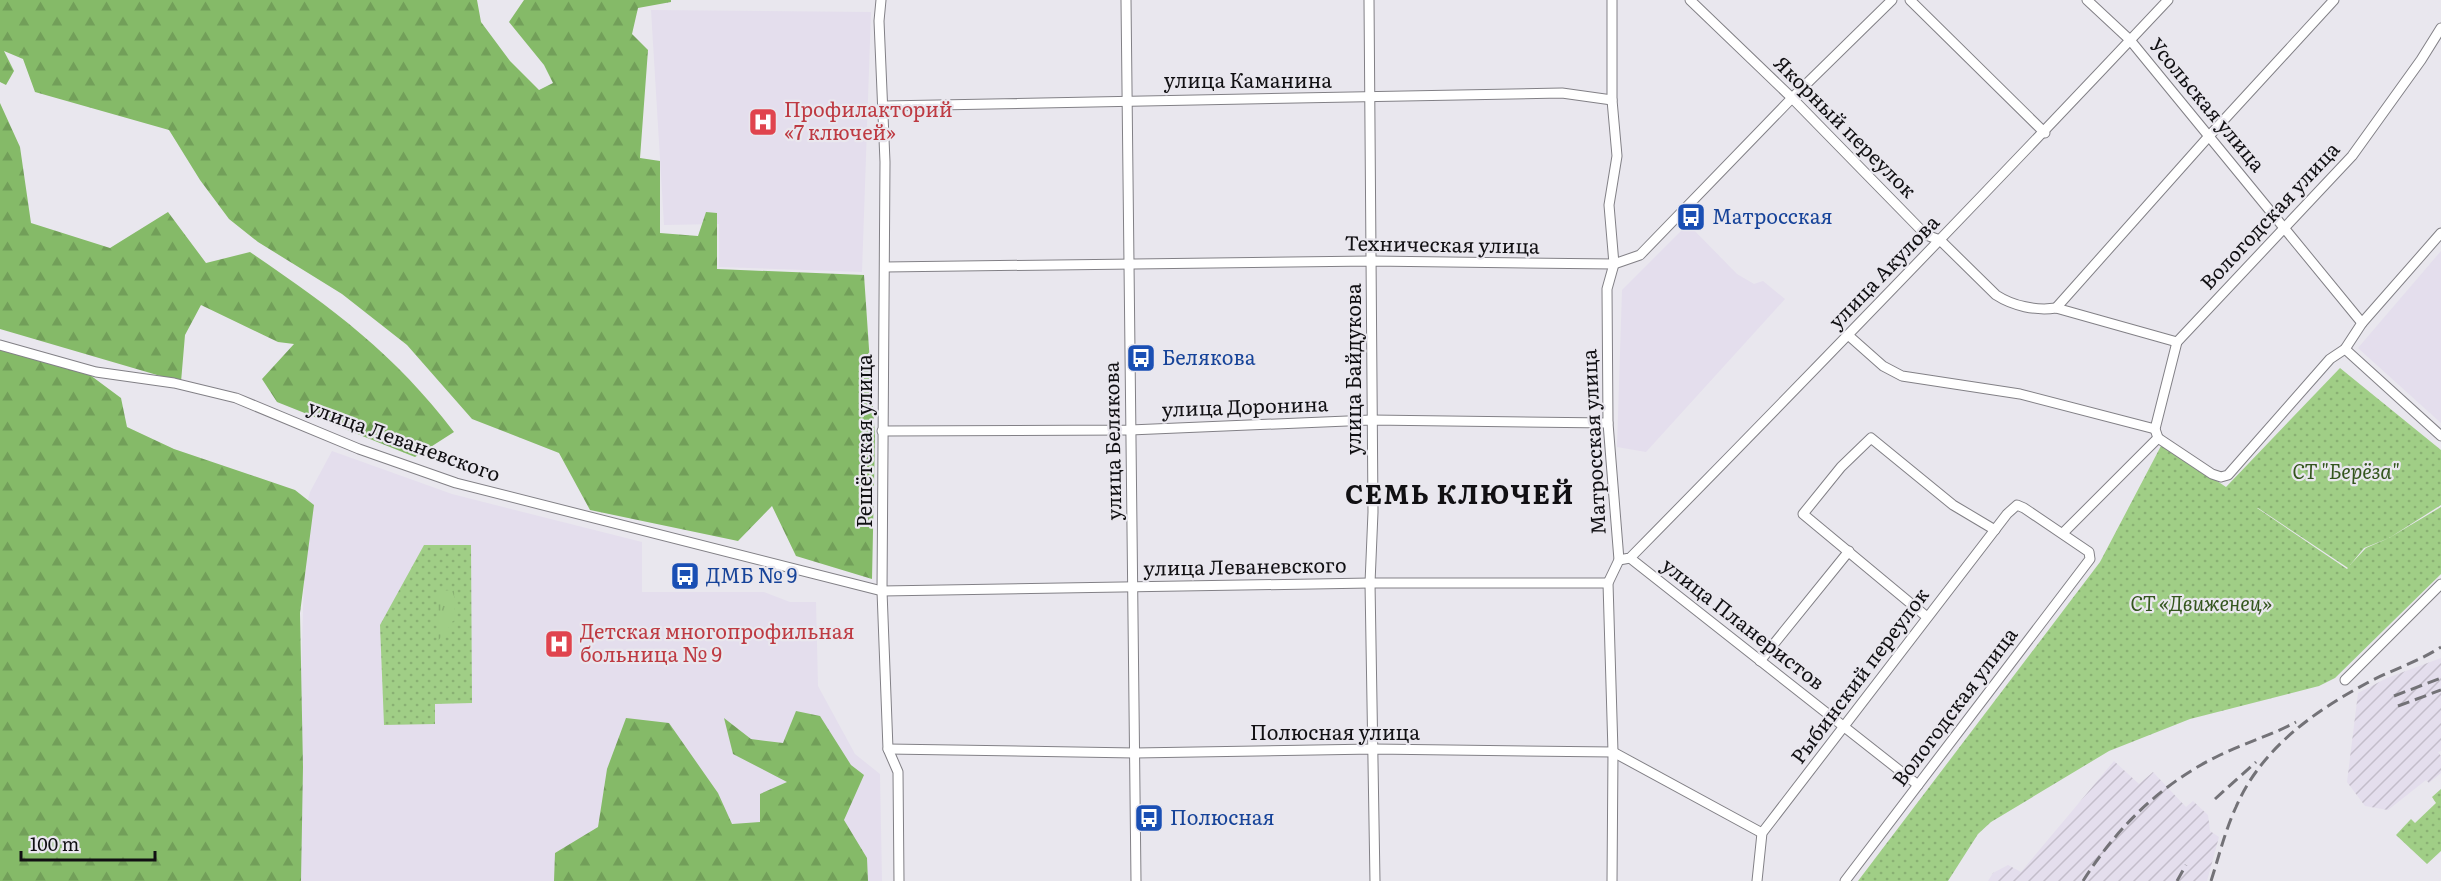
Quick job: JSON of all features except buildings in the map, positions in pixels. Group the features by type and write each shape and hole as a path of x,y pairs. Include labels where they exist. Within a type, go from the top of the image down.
{"street":[{"name":"Решётская улица","path":"881,0 879,21 884,106 885,267 882,591 888,749 898,772 898,881"},
{"name":"улица Белякова","path":"1126,0 1136,881"},
{"name":"улица Байдукова","path":"1369,0 1373,512 1370,583 1375,881"},
{"name":"Матросская улица","path":"1612,0 1612,100 1617,156 1609,204 1614,264 1607,289 1608,423 1619,560 1608,583 1613,752 1612,881"},
{"name":"Якорный переулок","path":"1690,0 1792,98 1926,235 1940,240 1975,277 2007,301 2046,309 2056,308 2177,342"},
{"name":"Техническая улица","path":"885,267 1371,261 1614,264 1640,255 1792,98 1892,0"},
{"path":"1910,0 2044,133"},
{"name":"Усольская улица","path":"2087,0 2130,40 2362,323"},
{"name":"улица Акулова","path":"1630,558 2044,133 2168,0"},
{"path":"2056,308 2334,0"},
{"name":"Вологодская улица","path":"2157,433 2177,342 2283,226 2352,156 2421,60 2441,28"},
{"name":"улица Каманина","path":"884,106 1562,93 1612,100"},
{"path":"1848,335 1883,366 1902,375 2020,394 2157,433 2212,474 2221,477 2228,475 2330,359 2344,349 2362,323 2441,233"},
{"name":"улица Леваневского","path":"0,345 96,372 174,383 236,398 359,449 456,483 882,591 1370,583 1608,583"},
{"path":"2344,349 2441,436"},
{"name":"улица Доронина","path":"882,431 1130,430 1371,420 1608,423"},
{"path":"2063,534 2157,433"},
{"path":"1927,617 1803,514 1841,467 1871,438 1953,504 1995,530"},
{"name":"Рыбинский переулок","path":"1762,833 1845,728 1927,617 2017,505 2063,534"},
{"name":"Вологодская улица","path":"1845,881 2090,559 2089,552 2063,534"},
{"path":"1760,661 1849,551"},
{"path":"1619,560 1630,558"},
{"name":"улица Планеристов","path":"1630,558 1918,785"},
{"path":"2345,680 2441,584"},
{"name":"Полюсная улица","path":"888,749 1135,753 1374,749 1613,752 1762,833"},
{"path":"1757,881 1762,833"}],"shaded area":[{"name":"Профилакторий «7 ключей»","path":"651,10 871,12 862,272 719,267 719,224 664,225"},
{"path":"1688,224 1737,274 1754,284 1763,281 1785,299 1646,452 1617,447 1622,290"},
{"path":"2441,251 2441,423 2358,348"},
{"name":"Детская многопрофильная больница № 9","path":"332,451 452,494 642,542 642,592 764,592 790,602 816,602 818,686 855,754 880,774 882,881 295,881 306,507 310,492"},
{"path":"2441,658 2441,751 2438,752 2441,756 2441,773 2429,783 2426,780 2388,810 2365,806 2347,782 2358,693 2387,678"},
{"path":"2114,761 2139,784 2153,772 2186,807 2193,801 2208,815 2210,831 2219,837 2207,881 1988,881 1993,873 2008,865 2021,872"}],"green space":[{"path":"0,0 477,0 481,22 510,61 539,90 553,83 544,65 509,22 524,0 671,0 671,2 638,8 632,34 648,50 640,158 660,161 660,233 698,236 706,212 717,213 717,269 864,275 875,437 872,579 796,556 772,506 738,541 590,510 559,453 472,419 407,345 342,294 258,242 229,219 200,180 169,130 35,92 23,59 4,51 14,71 6,85 0,82"},
{"path":"0,103 20,147 31,223 110,248 168,212 206,263 250,252 308,292 360,333 408,378 454,432 415,457 277,402 262,379 294,344 278,342 201,305 185,335 181,382 0,329"},
{"path":"0,350 90,375 121,398 127,427 174,449 295,490 314,505 300,613 303,767 301,881 0,881"},
{"name":"СТ «Движенец»","path":"2340,368 2441,450 2441,505 2389,538 2441,507 2441,574 2335,678 2319,686 2190,719 2109,751 1991,822 1978,834 1948,881 1858,881 2100,562 2162,444 2226,487","holes":["2258,508 2348,568 2347,569","2389,538 2366,548 2350,565 2364,548"]},
{"path":"424,545 471,545 472,703 435,704 435,724 384,725 380,625"},
{"path":"454,590 455,620 437,642 437,591"},
{"path":"796,711 820,716 851,765 864,775 844,820 867,858 868,881 554,881 555,853 598,827 607,769 626,718 669,723 718,793 732,824 760,822 760,794 787,782 733,754 724,718 751,739 783,743"},
{"path":"2441,789 2441,851 2427,864 2396,835 2411,819 2415,823 2436,803 2432,797"}],"railway":[{"path":"2211,881 2236,807 2259,767 2274,750 2327,706 2376,678 2441,647"},
{"path":"2394,696 2441,678"},
{"path":"2398,706 2441,690"},
{"path":"2083,881 2126,824 2160,793 2199,766 2220,755 2296,722"},
{"path":"2215,799 2256,762"},
{"path":"2177,881 2186,865"}],"place":[{"name":"Профилакторий «7 ключей»","path":"763,122"},
{"name":"Матросская","path":"1691,217"},
{"name":"Белякова","path":"1141,358"},
{"name":"ДМБ № 9","path":"685,576"},
{"name":"Детская многопрофильная больница № 9","path":"559,644"},
{"name":"Полюсная","path":"1149,818"}],"district":[{"name":"СЕМЬ КЛЮЧЕЙ","path":"1460,495"}],"park label":[{"name":"СТ \"Берёза\"","path":"2346,472"}]}
